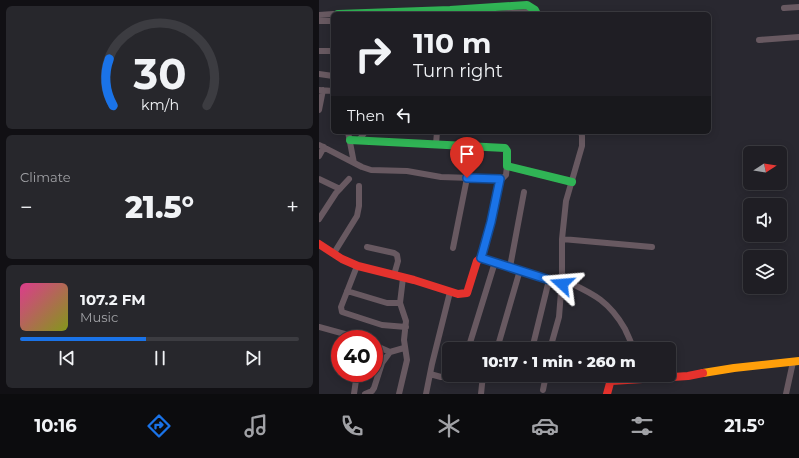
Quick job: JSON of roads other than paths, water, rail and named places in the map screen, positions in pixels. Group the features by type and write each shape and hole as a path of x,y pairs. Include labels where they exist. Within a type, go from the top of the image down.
{"street":[{"path":"394,12 527,5 534,11"},
{"path":"784,8 799,7"},
{"path":"319,15 331,14"},
{"path":"319,21 331,20"},
{"path":"759,40 799,37"},
{"path":"319,51 331,51"},
{"path":"319,74 331,76"},
{"path":"319,110 321,90 331,91"},
{"path":"359,140 364,134"},
{"path":"436,144 437,134"},
{"path":"552,342 559,316 562,282 562,239 566,201 582,146 582,134"},
{"path":"319,156 322,146 371,170 392,170 441,177 500,179 505,177 507,151 505,148 359,140 349,136"},
{"path":"349,136 354,163"},
{"path":"507,166 572,182"},
{"path":"453,248 467,178"},
{"path":"319,179 340,189"},
{"path":"319,219 349,179"},
{"path":"319,244 357,266 462,295 467,293 477,261 481,258 491,222 500,179"},
{"path":"334,253 357,216 359,206 359,186"},
{"path":"510,267 524,192"},
{"path":"562,239 652,247"},
{"path":"367,247 397,255 398,261 394,275"},
{"path":"481,258 549,280 562,282 595,295 617,316 631,342"},
{"path":"470,342 495,262"},
{"path":"357,266 341,307 342,312 344,314 382,325 406,327"},
{"path":"499,342 520,270"},
{"path":"399,394 407,363 404,340 406,327 405,317 401,303 403,278"},
{"path":"534,342 549,280"},
{"path":"347,291 387,303 401,303"},
{"path":"426,394 451,292"},
{"path":"319,327 331,330"},
{"path":"383,349 390,352 405,348"},
{"path":"383,362 390,352"},
{"path":"676,376 688,376 734,368 796,362 786,394"},
{"path":"430,374 442,377"},
{"path":"354,394 356,382"},
{"path":"365,394 372,391 375,382"},
{"path":"481,394 482,382"},
{"path":"543,390 545,382"},
{"path":"607,394 609,382"}]}
